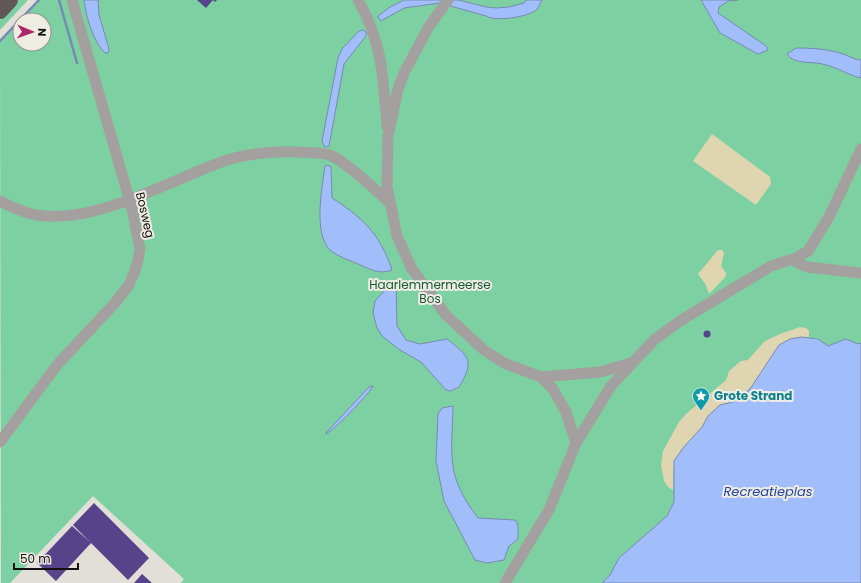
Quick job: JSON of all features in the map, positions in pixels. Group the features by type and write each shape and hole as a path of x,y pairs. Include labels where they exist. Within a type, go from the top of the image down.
{"highway":[{"path":"0,10 10,0"}],"street":[{"name":"Bosweg","path":"0,442 57,365 115,303 129,285 137,265 140,249 130,200 72,0"},
{"path":"358,0 367,16 379,47 383,74 388,136 387,186 397,236 410,265 446,315 484,350 504,363 541,377 600,372 632,363"},
{"path":"388,136 398,89 404,73 428,28 446,3"},
{"path":"505,583 549,510 576,443 611,386 654,340 680,321 771,266 792,260 808,251 814,244 840,196 861,149"},
{"path":"0,201 29,213 61,216 95,210 130,200 228,160 267,152 289,152 332,155 389,202"},
{"path":"792,260 807,267 861,273"},
{"path":"541,377 560,399 576,443"}],"green space":[{"path":"18,0 28,0 17,12 12,12 12,17 0,30 0,20"},
{"name":"Haarlemmermeerse Bos","path":"40,0 861,0 861,583 181,583 184,579 93,496 10,583 1,583 0,42 12,29 12,52 52,52 52,12 29,12"}],"sand":[{"path":"712,134 770,177 771,184 756,205 693,161"},
{"path":"718,250 722,250 724,253 721,266 726,273 726,276 709,294 706,285 698,274"},
{"name":"Grote Strand","path":"800,327 806,328 809,331 809,337 801,337 741,397 733,402 720,405 708,416 702,427 683,448 673,471 673,490 668,487 664,481 661,465 663,451 679,422 686,414 726,380 729,371 741,361 748,360 765,341"}],"water":[{"path":"84,0 98,0 99,15 109,49 108,53 105,53 94,36 88,21"},
{"path":"404,0 459,0 486,7 497,8 509,7 524,3 526,0 542,0 538,8 531,13 503,19 490,18 440,3 404,8 381,21 379,19 378,16 390,7"},
{"path":"701,0 738,0 728,1 719,7 718,13 766,46 768,50 758,54 720,33"},
{"path":"363,30 366,32 366,36 344,64 329,146 325,147 322,141 338,58 342,49 359,31"},
{"path":"796,48 832,51 861,60 861,78 827,65 794,60 787,54"},
{"path":"327,165 331,167 332,198 353,213 369,228 382,246 392,270 379,272 343,258 330,250 325,242 320,222 320,210 325,166"},
{"path":"396,287 397,326 406,340 420,344 447,339 465,355 468,365 467,371 459,387 451,391 446,390 421,362 400,350 382,336 377,328 373,313 375,301 385,290"},
{"name":"Recreatieplas","path":"801,337 818,339 828,346 846,339 858,344 861,343 861,583 602,583 610,575 619,558 667,516 674,502 674,461 683,448 702,427 708,416 720,405 733,402 750,389 779,345 790,339"},
{"path":"373,386 350,413 325,434 369,387"},
{"path":"453,406 453,465 455,477 467,503 478,518 515,520 518,525 518,539 509,546 504,560 487,563 475,560 444,501 436,461 438,414 442,408"}],"building":[{"path":"197,0 213,0 206,8"},
{"path":"707,330 710,331 710,337 707,338 704,337 703,334 704,331"},
{"path":"94,503 149,558 128,580 91,543 56,581 37,563 72,526 90,542 73,525"},
{"path":"142,574 152,583 134,583"}],"waterway":[{"path":"0,41 39,0"},
{"path":"59,0 77,63"}],"place":[{"name":"Grote Strand","path":"701,411"}]}
